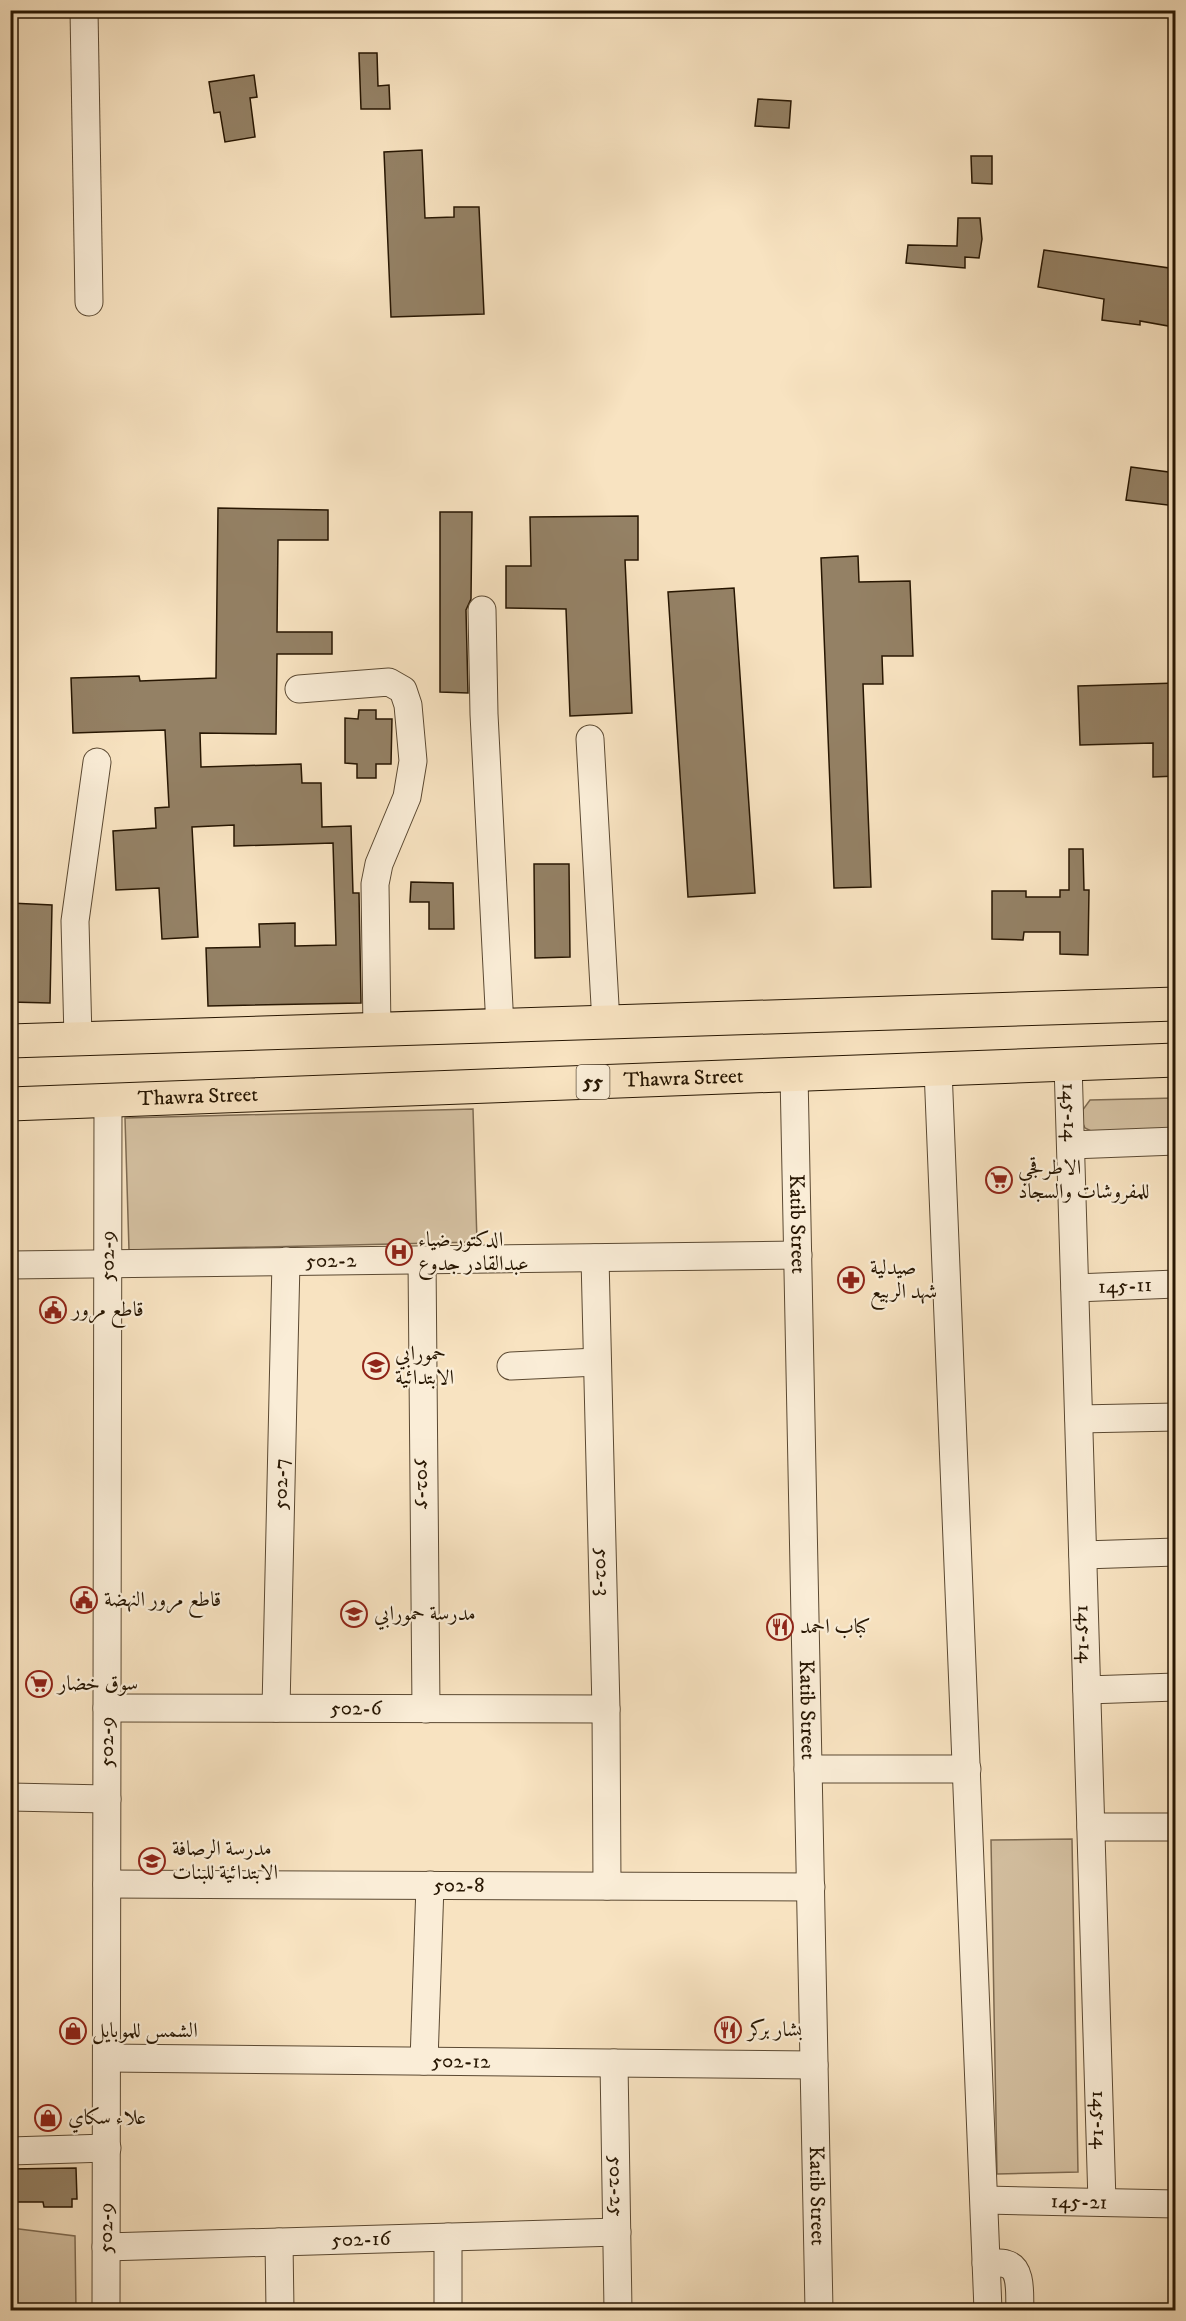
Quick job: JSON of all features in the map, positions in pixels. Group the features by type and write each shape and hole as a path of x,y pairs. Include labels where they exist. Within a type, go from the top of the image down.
{"main road":[{"path":"10,1041 1174,1004"},
{"name":"Thawra Street","path":"10,1104 1068,1064 1170,1058"}],"street":[{"path":"84,10 89,302"},
{"path":"482,610 484,714 500,1027"},
{"path":"299,689 389,682 403,690 408,705 413,761 407,797 379,864 375,884 377,1031"},
{"path":"590,739 606,1023"},
{"path":"78,1038 75,921 97,762"},
{"name":"145-14","path":"1068,1064 1102,2202"},
{"path":"938,1069 988,2310"},
{"name":"Katib Street","path":"794,1074 819,2310"},
{"name":"502-9","path":"106,2310 108,1100"},
{"path":"1071,1145 1176,1141"},
{"name":"502-2","path":"10,1264 798,1255"},
{"name":"502-3","path":"595,1258 608,1886"},
{"name":"502-5","path":"422,1260 426,1708"},
{"name":"502-7","path":"276,1708 286,1262"},
{"name":"145-11","path":"1075,1288 1176,1284"},
{"path":"511,1366 597,1362"},
{"path":"1079,1419 1176,1417"},
{"path":"1083,1555 1176,1552"},
{"path":"1087,1690 1176,1687"},
{"name":"502-6","path":"107,1708 606,1709"},
{"path":"808,1769 967,1769"},
{"path":"10,1797 107,1799"},
{"path":"1091,1827 1176,1827"},
{"name":"502-8","path":"107,1884 811,1887"},
{"path":"424,2061 430,1885"},
{"name":"502-12","path":"107,2058 814,2065"},
{"name":"502-25","path":"614,2063 618,2310"},
{"path":"10,2151 106,2148"},
{"name":"145-21","path":"985,2200 1176,2204"},
{"name":"502-16","path":"106,2247 617,2232"},
{"path":"447,2237 448,2310"},
{"path":"279,2242 280,2310"},
{"path":"986,2263 1007,2264 1014,2269 1018,2278 1020,2310"}],"shaded area":[{"path":"1175,1098 1175,1129 1093,1132 1085,1128 1079,1115 1090,1100"},
{"path":"473,1109 477,1242 129,1250 125,1118"},
{"path":"1072,1839 1078,2172 997,2174 991,1840"},
{"path":"11,2228 75,2236 76,2310 11,2310"}],"building":[{"path":"359,53 377,53 378,86 389,85 390,109 361,109"},
{"path":"254,75 257,97 250,98 255,137 225,142 220,112 214,113 209,82"},
{"path":"758,99 791,101 789,128 755,126"},
{"path":"422,150 425,218 454,217 454,207 479,207 484,314 391,317 384,152"},
{"path":"971,156 992,156 992,184 972,183"},
{"path":"958,218 980,218 982,239 979,258 965,257 965,268 906,263 908,245 957,246"},
{"path":"1044,250 1176,269 1174,327 1140,321 1140,325 1102,320 1104,299 1038,287"},
{"path":"1131,467 1176,473 1176,506 1126,500"},
{"path":"218,508 328,510 328,540 278,540 277,632 332,632 332,654 277,654 276,734 200,733 201,767 301,764 302,783 321,783 322,827 351,826 353,893 359,893 361,1003 208,1006 206,948 260,947 259,924 295,923 295,946 336,945 333,843 234,846 234,825 192,827 198,937 162,939 159,888 116,890 113,831 156,828 155,808 169,807 165,730 73,733 71,678 139,676 140,681 216,678"},
{"path":"440,512 472,512 471,599 466,610 468,693 440,692"},
{"path":"638,516 638,560 625,560 632,713 570,716 566,609 506,608 506,566 531,566 530,517"},
{"path":"858,556 859,582 910,581 913,656 882,656 883,684 863,684 871,887 834,888 821,558"},
{"path":"734,588 755,893 688,897 668,592"},
{"path":"1176,683 1176,776 1153,777 1153,743 1080,745 1078,686"},
{"path":"359,710 376,710 376,719 392,719 391,764 376,764 376,778 357,778 357,764 345,763 345,718 358,719"},
{"path":"1069,849 1083,849 1084,890 1089,890 1088,955 1060,954 1060,932 1024,932 1023,940 992,939 992,891 1026,891 1026,897 1060,897 1060,890 1069,890"},
{"path":"534,864 569,864 570,957 535,958"},
{"path":"411,882 453,883 454,929 429,929 429,902 410,902"},
{"path":"10,903 52,905 50,1003 10,1002"},
{"path":"76,2168 77,2199 72,2199 72,2207 44,2207 43,2202 10,2202 10,2169"}],"place":[{"name":"الاطرقجي للمفروشات والسجاد","path":"999,1180"},
{"name":"الدكتور ضياء عبدالقادر جدوع","path":"399,1252"},
{"name":"صيدلية شهد الربيع","path":"851,1280"},
{"name":"قاطع مرور","path":"53,1310"},
{"name":"حمورابي الابتدائية","path":"376,1366"},
{"name":"قاطع مرور النهضة","path":"84,1600"},
{"name":"مدرسة حمورابي","path":"354,1614"},
{"name":"كباب احمد","path":"780,1627"},
{"name":"سوق خضار","path":"39,1684"},
{"name":"مدرسة الرصافة الابتدائية للبنات","path":"152,1861"},
{"name":"بشار بركر","path":"728,2030"},
{"name":"الشمس للموبايل","path":"73,2031"},
{"name":"علاء سكاي","path":"48,2118"}]}
